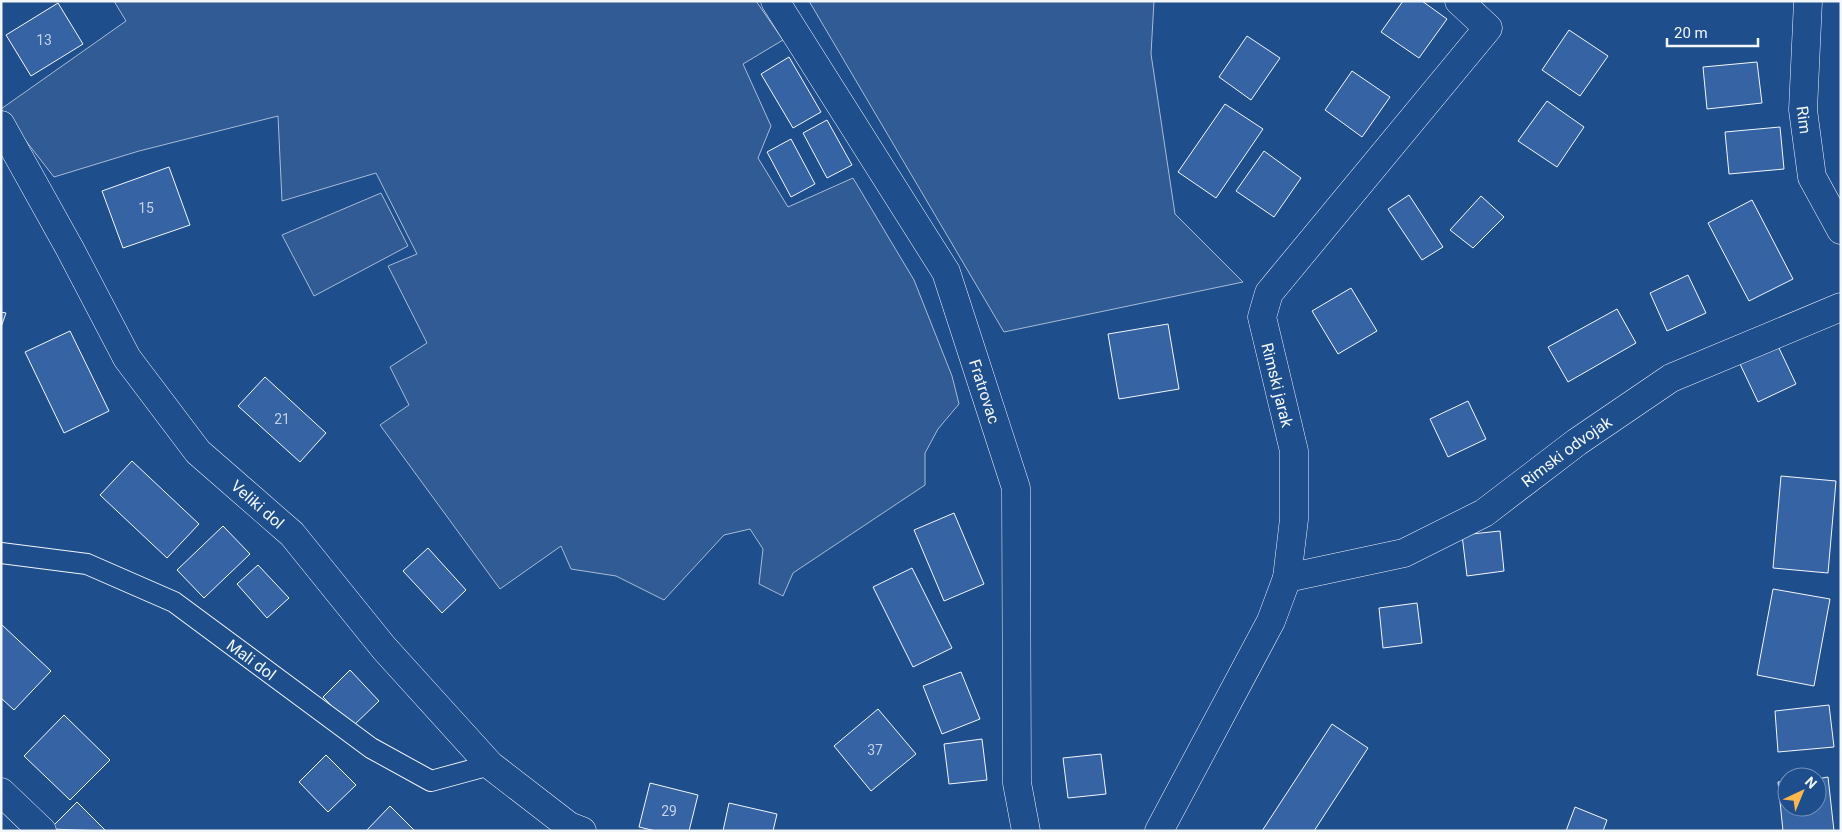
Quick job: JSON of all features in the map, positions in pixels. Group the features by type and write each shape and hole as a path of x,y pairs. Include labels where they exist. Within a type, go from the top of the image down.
{"street":[{"name":"Fratrovac","path":"775,1 946,272 1016,488 1017,783 1026,831"},
{"name":"Rimski jarak","path":"1159,831 1271,622 1287,578 1294,519 1294,451 1262,317 1269,293 1488,28 1459,1"},
{"name":"Rim","path":"1808,1 1803,110 1812,177 1841,230"},
{"name":"Veliki dol","path":"1,125 70,249 127,358 198,452 292,534 384,648 490,765 569,826 582,831"},
{"name":"Rimski odvojak","path":"1287,578 1404,553 1484,513 1577,442 1671,378 1841,307"},
{"name":"Mali dol","path":"1,552 87,564 174,602 371,748 432,781 490,765"},
{"path":"1,792 35,828"}],"shaded area":[{"path":"114,1 756,1 783,40 743,64 771,126 758,158 788,207 853,178 914,280 952,376 959,404 938,429 925,453 925,485 793,573 783,596 759,584 763,549 750,529 724,535 664,600 616,576 571,569 561,546 500,589 380,425 409,405 390,367 427,343 388,266 417,254 376,173 282,201 278,116 139,151 54,177 1,109 126,21"},
{"path":"809,1 1154,1 1151,54 1175,214 1243,282 1004,332"},
{"path":"381,193 408,246 314,296 282,235"}],"building":[{"path":"1403,1 1422,1 1447,19 1419,58 1381,32"},
{"path":"58,3 83,44 31,76 6,35"},
{"path":"1569,30 1608,56 1580,96 1542,70"},
{"path":"1247,36 1280,58 1251,100 1219,77"},
{"path":"789,57 821,112 793,128 761,74"},
{"path":"1757,62 1762,103 1707,109 1703,67"},
{"path":"1352,71 1390,97 1362,137 1325,110"},
{"path":"1547,101 1584,127 1557,167 1518,141"},
{"path":"1225,104 1263,129 1216,198 1178,172"},
{"path":"827,120 852,165 827,178 803,133"},
{"path":"1780,127 1784,169 1729,174 1725,132"},
{"path":"791,139 815,184 791,197 767,152"},
{"path":"1264,151 1301,178 1274,217 1236,191"},
{"path":"169,167 190,225 123,248 102,191"},
{"path":"1409,195 1443,247 1422,260 1388,209"},
{"path":"1481,196 1504,217 1473,248 1450,230"},
{"path":"1752,200 1793,279 1749,301 1708,223"},
{"path":"1688,275 1706,313 1667,331 1650,293"},
{"path":"1351,288 1377,331 1338,354 1312,311"},
{"path":"1617,309 1636,343 1568,382 1548,347"},
{"path":"1,312 6,313 1,327"},
{"path":"1168,324 1179,389 1119,399 1108,334"},
{"path":"70,331 109,411 64,433 25,352"},
{"path":"1778,346 1796,384 1758,402 1740,364"},
{"path":"265,377 326,433 300,462 238,406"},
{"path":"1468,401 1486,439 1448,457 1430,419"},
{"path":"132,461 199,524 167,558 100,495"},
{"path":"1781,476 1836,481 1828,573 1773,568"},
{"path":"954,513 984,584 944,601 914,530"},
{"path":"223,526 250,554 204,598 177,570"},
{"path":"1500,531 1504,571 1467,576 1462,535"},
{"path":"428,548 466,590 442,613 403,571"},
{"path":"258,565 289,598 267,618 237,584"},
{"path":"912,568 952,648 913,667 873,587"},
{"path":"1773,589 1830,599 1814,686 1757,675"},
{"path":"1417,603 1422,643 1383,648 1379,608"},
{"path":"1,624 51,671 14,710 1,698"},
{"path":"350,670 379,701 352,727 323,697"},
{"path":"961,672 980,719 942,734 923,686"},
{"path":"1829,705 1834,747 1778,752 1775,711"},
{"path":"878,709 916,754 871,791 834,746"},
{"path":"64,715 110,760 70,800 24,756"},
{"path":"1332,724 1368,748 1314,831 1262,831"},
{"path":"982,739 987,780 949,784 944,744"},
{"path":"1101,754 1106,794 1068,798 1063,758"},
{"path":"326,755 356,785 328,812 299,782"},
{"path":"1827,777 1834,831 1783,831 1782,817 1827,817"},
{"path":"650,783 698,795 689,831 656,831 639,827"},
{"path":"77,802 106,831 50,829"},
{"path":"729,803 777,814 773,831 723,831"},
{"path":"390,806 415,831 366,831"},
{"path":"1575,807 1607,820 1603,831 1566,831"}]}
